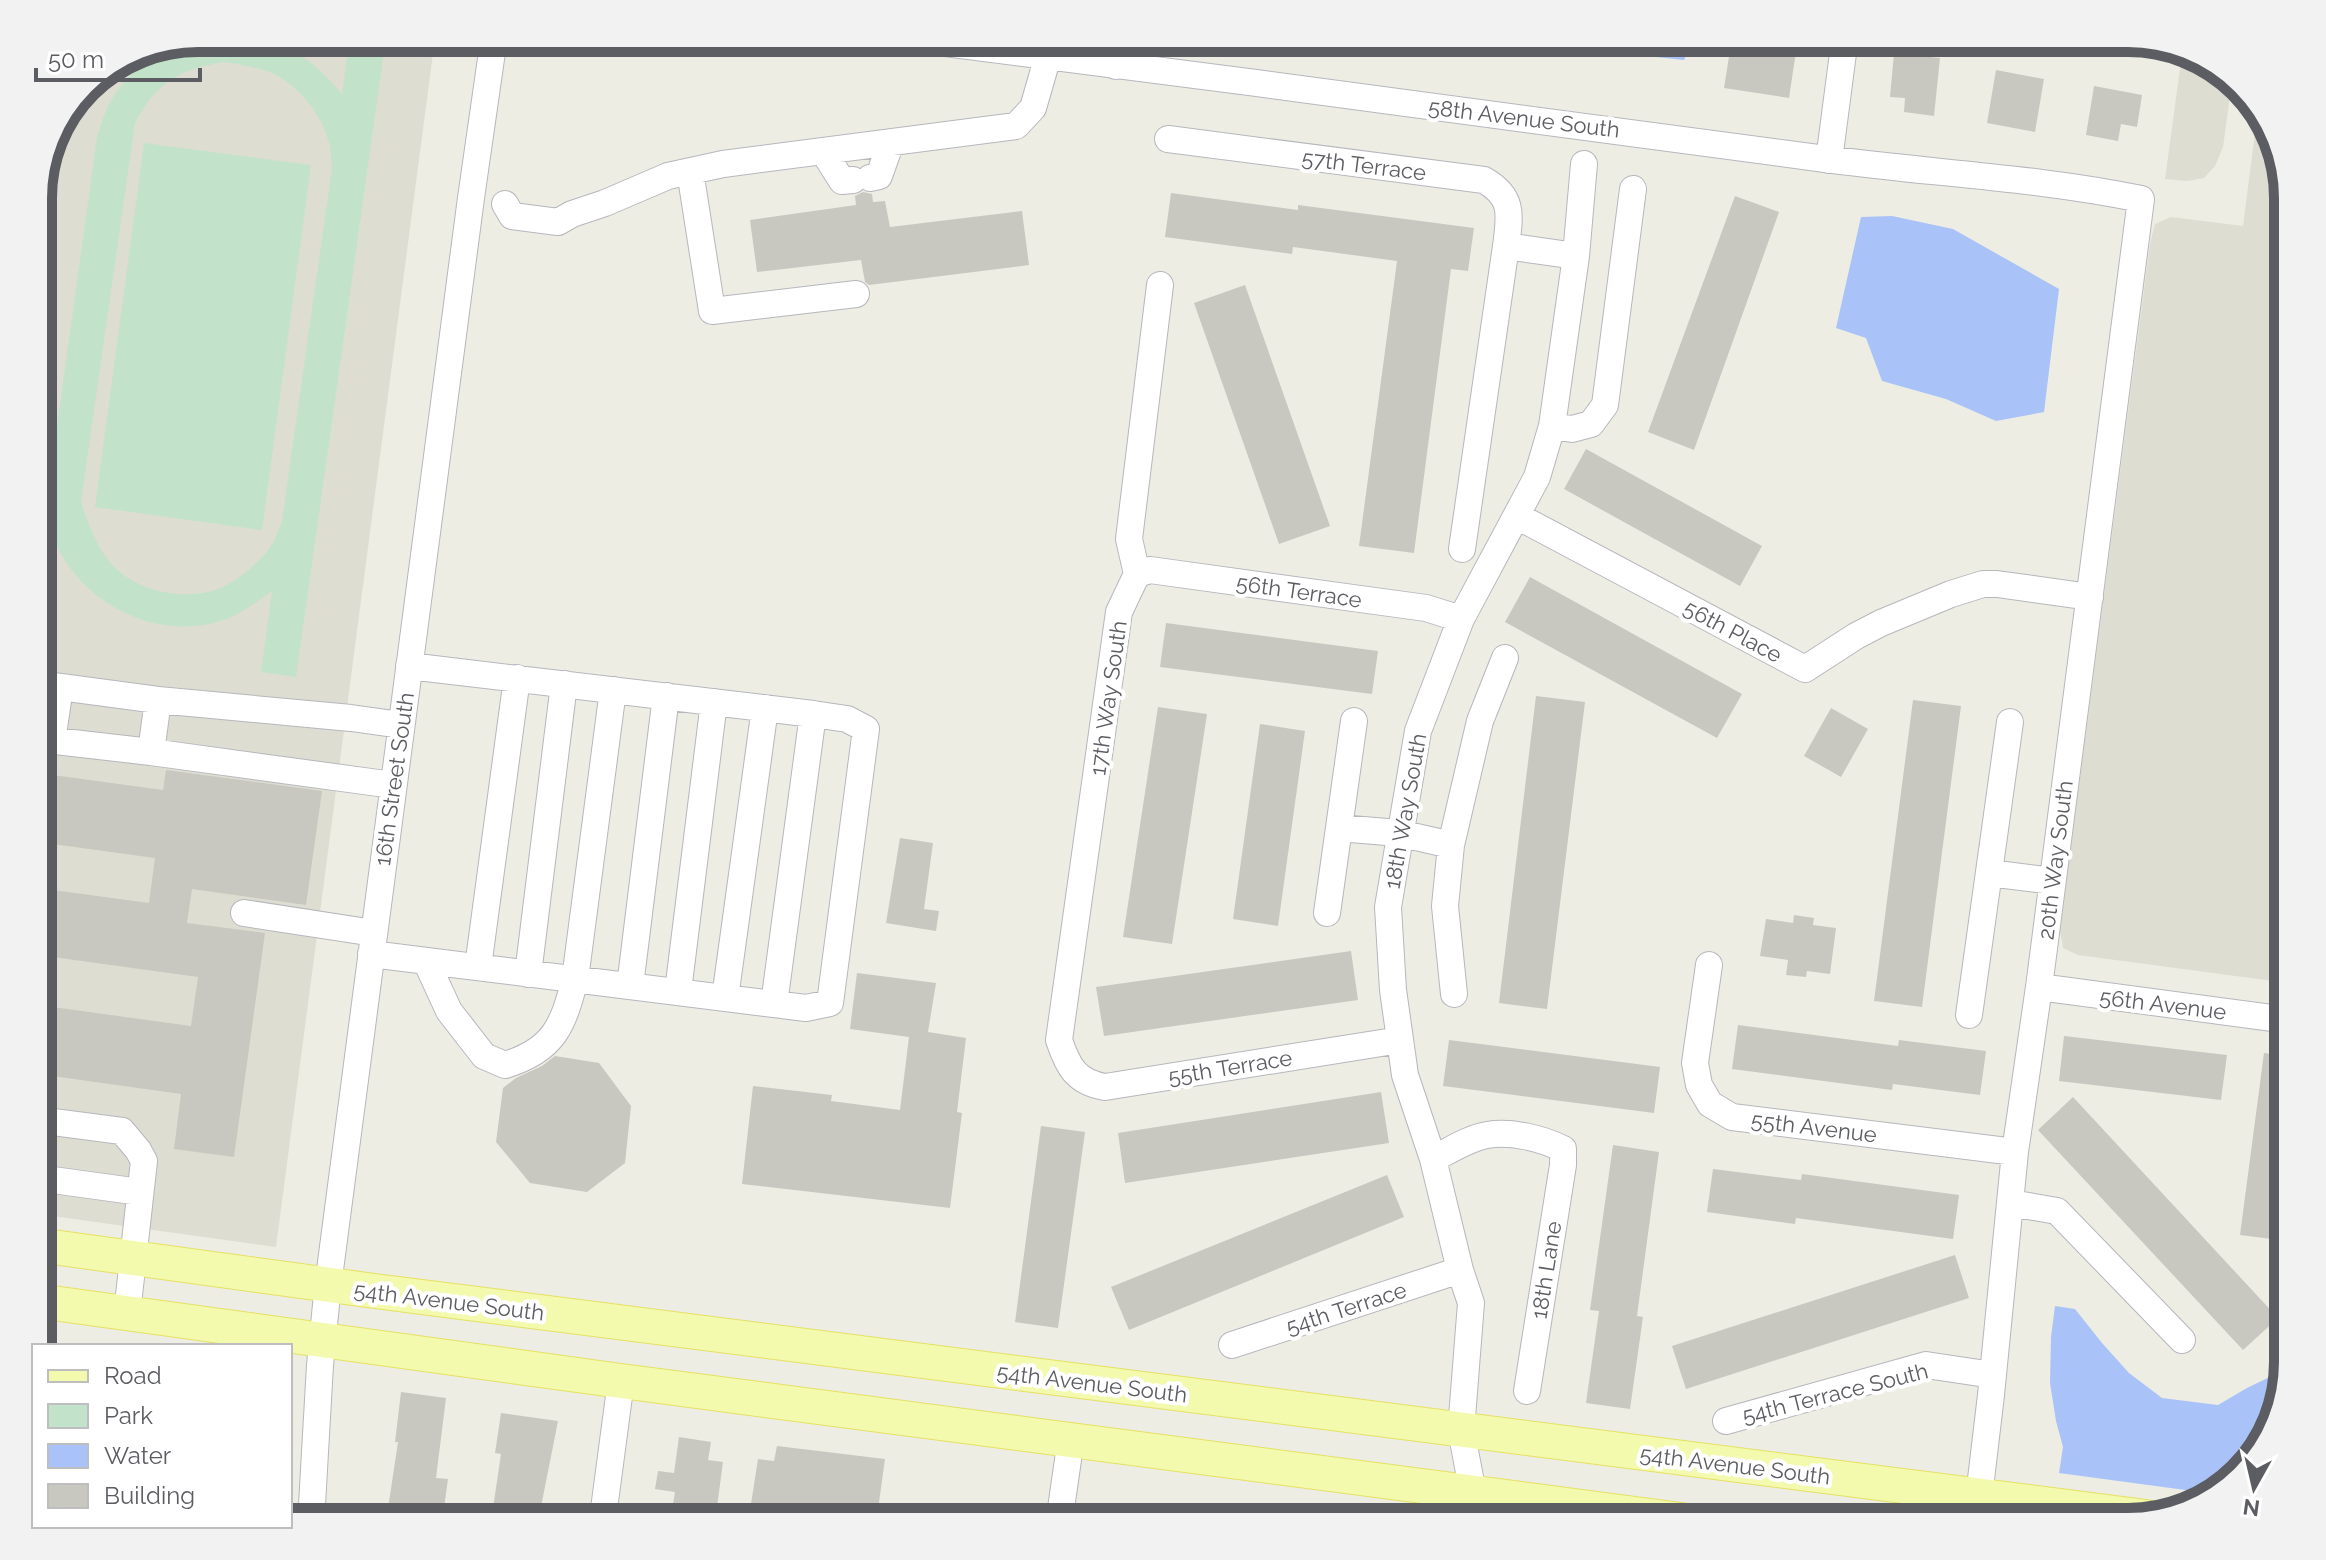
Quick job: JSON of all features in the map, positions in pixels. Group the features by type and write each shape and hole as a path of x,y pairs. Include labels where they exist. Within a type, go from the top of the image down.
{"main road":[{"name":"54th Avenue South","path":"52,1247 1461,1430 1969,1508"},
{"path":"52,1303 1071,1439 1470,1507"}],"street":[{"name":"16th Street South","path":"312,1508 321,1340 492,52"},
{"name":"58th Avenue South","path":"1016,52 1829,160 2081,187 2141,199"},
{"path":"1116,66 1118,52"},
{"path":"1829,160 1843,52"},
{"path":"471,198 505,204 512,216 558,222 668,176 723,164 1016,126 1033,108 1048,56"},
{"name":"57th Terrace","path":"1168,139 1484,180 1500,189 1508,208 1506,246 1462,549"},
{"path":"823,151 842,181 861,179 879,176 891,142"},
{"name":"18th Way South","path":"1470,1507 1461,1430 1471,1303 1433,1159 1405,1075 1393,990 1388,907 1418,731 1461,619 1537,477 1552,426 1576,256 1584,164"},
{"path":"690,171 712,311 856,294"},
{"path":"1552,426 1572,429 1591,424 1605,405 1633,189"},
{"name":"20th Way South","path":"1976,1508 2015,1152 2141,199"},
{"path":"1506,246 1576,256"},
{"path":"1137,574 1129,539 1160,285"},
{"name":"56th Place","path":"1517,516 1805,669 1881,623 1983,584 2090,597"},
{"name":"56th Terrace","path":"1137,574 1150,570 1426,608 1461,619"},
{"name":"17th Way South","path":"1068,1065 1059,1040 1119,612 1137,574"},
{"path":"1454,994 1445,906 1451,845 1480,721 1505,658"},
{"path":"244,913 372,943 426,961 806,1008 830,1003 866,729 847,719 813,714 409,666"},
{"path":"478,967 517,678"},
{"path":"528,974 564,684"},
{"path":"52,685 158,700 401,725"},
{"path":"426,961 449,1011 484,1056 505,1065 527,1058 552,1039 570,1000 575,979 613,690"},
{"path":"630,986 666,696"},
{"path":"151,752 158,700"},
{"path":"678,991 714,702"},
{"path":"725,998 765,708"},
{"path":"774,1004 813,714"},
{"path":"1327,913 1354,721"},
{"path":"1969,1015 2010,722"},
{"path":"52,741 393,785"},
{"path":"1339,828 1399,833 1451,845"},
{"path":"1989,873 2052,881"},
{"name":"55th Avenue","path":"1709,965 1695,1063 1699,1085 1710,1104 1732,1117 2015,1152"},
{"name":"56th Avenue","path":"2039,987 2274,1018"},
{"name":"55th Terrace","path":"1068,1065 1088,1084 1105,1087 1400,1040"},
{"path":"52,1122 122,1131 144,1161 127,1313"},
{"name":"18th Lane","path":"1433,1159 1484,1135 1535,1139 1563,1149 1527,1391"},
{"path":"52,1180 140,1192"},
{"path":"2011,1203 2057,1211 2182,1340"},
{"name":"54th Terrace","path":"1232,1345 1460,1270"},
{"name":"54th Terrace South","path":"1726,1421 1926,1365 1993,1375"},
{"path":"604,1508 621,1381"},
{"path":"1061,1508 1071,1439"}],"shaded area":[{"path":"198,52 433,52 276,1247 52,1216 52,188 60,151 82,109 117,77 151,60"},
{"path":"2181,62 2209,77 2230,94 2223,147 2215,166 2204,178 2187,181 2165,179"},
{"path":"2256,128 2271,169 2274,198 2274,981 2078,955 2063,948 2060,931 2155,224 2171,217 2243,226"}],"green space":[{"path":"295,52 342,94 348,52 384,52 296,677 261,672 272,591 224,620 177,626 153,623 109,604 90,590 73,572 54,537 52,462 97,137 109,105 148,61 179,53","holes":["224,62 256,68 283,79 316,112 330,146 332,168 282,521 268,551 252,567 221,588 197,594 158,591 125,576 109,561 97,542 81,502 135,123 151,98 170,80 182,74"]},
{"path":"144,143 311,165 262,530 95,507"}],"water":[{"path":"1608,52 1688,52 1684,60"},
{"path":"1892,216 1953,229 2059,289 2044,412 1996,421 1946,399 1882,381 1866,338 1836,328 1861,217"},
{"path":"2055,1306 2075,1309 2129,1373 2162,1398 2218,1405 2273,1375 2266,1409 2246,1448 2214,1448 2214,1480 2195,1491 2059,1473 2063,1447 2050,1383"}],"building":[{"path":"1730,52 1796,52 1789,98 1724,88"},
{"path":"1894,53 1940,58 1934,116 1904,112 1905,98 1890,97"},
{"path":"1996,70 2044,79 2035,132 1987,123"},
{"path":"2094,86 2142,95 2137,127 2121,124 2118,141 2086,135"},
{"path":"863,192 872,194 873,202 885,201 890,227 1022,211 1029,265 869,285 865,282 861,260 757,272 750,220 856,205 855,196"},
{"path":"1171,193 1298,210 1298,205 1474,228 1468,271 1451,269 1414,553 1359,546 1397,261 1293,247 1292,254 1165,237"},
{"path":"1735,196 1779,212 1694,450 1648,432"},
{"path":"1245,285 1330,526 1279,544 1194,303"},
{"path":"1586,449 1762,546 1740,586 1564,489"},
{"path":"1530,577 1742,694 1717,738 1505,622"},
{"path":"1166,623 1378,651 1372,694 1160,667"},
{"path":"1536,696 1585,702 1547,1009 1499,1003"},
{"path":"1913,700 1961,706 1922,1007 1874,1001"},
{"path":"1158,707 1207,714 1172,944 1123,937"},
{"path":"1831,708 1868,729 1841,777 1804,756"},
{"path":"1260,724 1305,731 1278,926 1233,919"},
{"path":"166,770 322,791 306,905 192,889 187,923 265,933 234,1157 174,1149 181,1094 52,1076 52,1007 191,1026 198,977 52,957 52,890 149,903 155,858 52,844 52,775 163,790"},
{"path":"900,838 933,843 924,909 939,911 936,931 886,923"},
{"path":"1794,915 1814,918 1813,925 1836,928 1830,974 1807,971 1806,977 1786,975 1788,960 1760,956 1766,919 1793,923"},
{"path":"1351,951 1358,1000 1104,1036 1096,987"},
{"path":"857,973 936,983 928,1032 966,1038 957,1112 962,1113 950,1208 742,1184 753,1086 832,1095 831,1101 900,1110 909,1037 850,1029"},
{"path":"1738,1025 1898,1046 1899,1040 1986,1051 1980,1095 1893,1084 1892,1090 1732,1069"},
{"path":"2064,1036 2227,1055 2221,1100 2059,1081"},
{"path":"1449,1040 1660,1067 1654,1113 1443,1086"},
{"path":"2264,1053 2274,1054 2274,1239 2240,1235"},
{"path":"555,1056 599,1063 631,1106 625,1163 587,1192 530,1183 496,1142 503,1088"},
{"path":"1381,1092 1389,1143 1125,1183 1118,1133"},
{"path":"2073,1097 2274,1314 2274,1322 2243,1350 2038,1130"},
{"path":"1041,1126 1085,1132 1058,1328 1015,1322"},
{"path":"1613,1145 1659,1152 1637,1316 1643,1317 1630,1409 1586,1403 1599,1311 1590,1310"},
{"path":"1713,1169 1801,1180 1802,1174 1959,1195 1953,1239 1796,1218 1795,1224 1707,1212"},
{"path":"1387,1175 1404,1217 1129,1330 1111,1287"},
{"path":"1955,1255 1969,1298 1686,1389 1672,1346"},
{"path":"401,1392 446,1398 436,1478 448,1479 444,1508 388,1508 398,1442 395,1442"},
{"path":"501,1413 558,1421 541,1508 493,1508 501,1454 495,1453"},
{"path":"679,1437 711,1442 708,1460 723,1462 717,1508 672,1508 675,1492 655,1489 658,1471 674,1473"},
{"path":"777,1446 885,1459 878,1508 801,1505 801,1508 776,1508 751,1504 758,1459 774,1461"}]}
